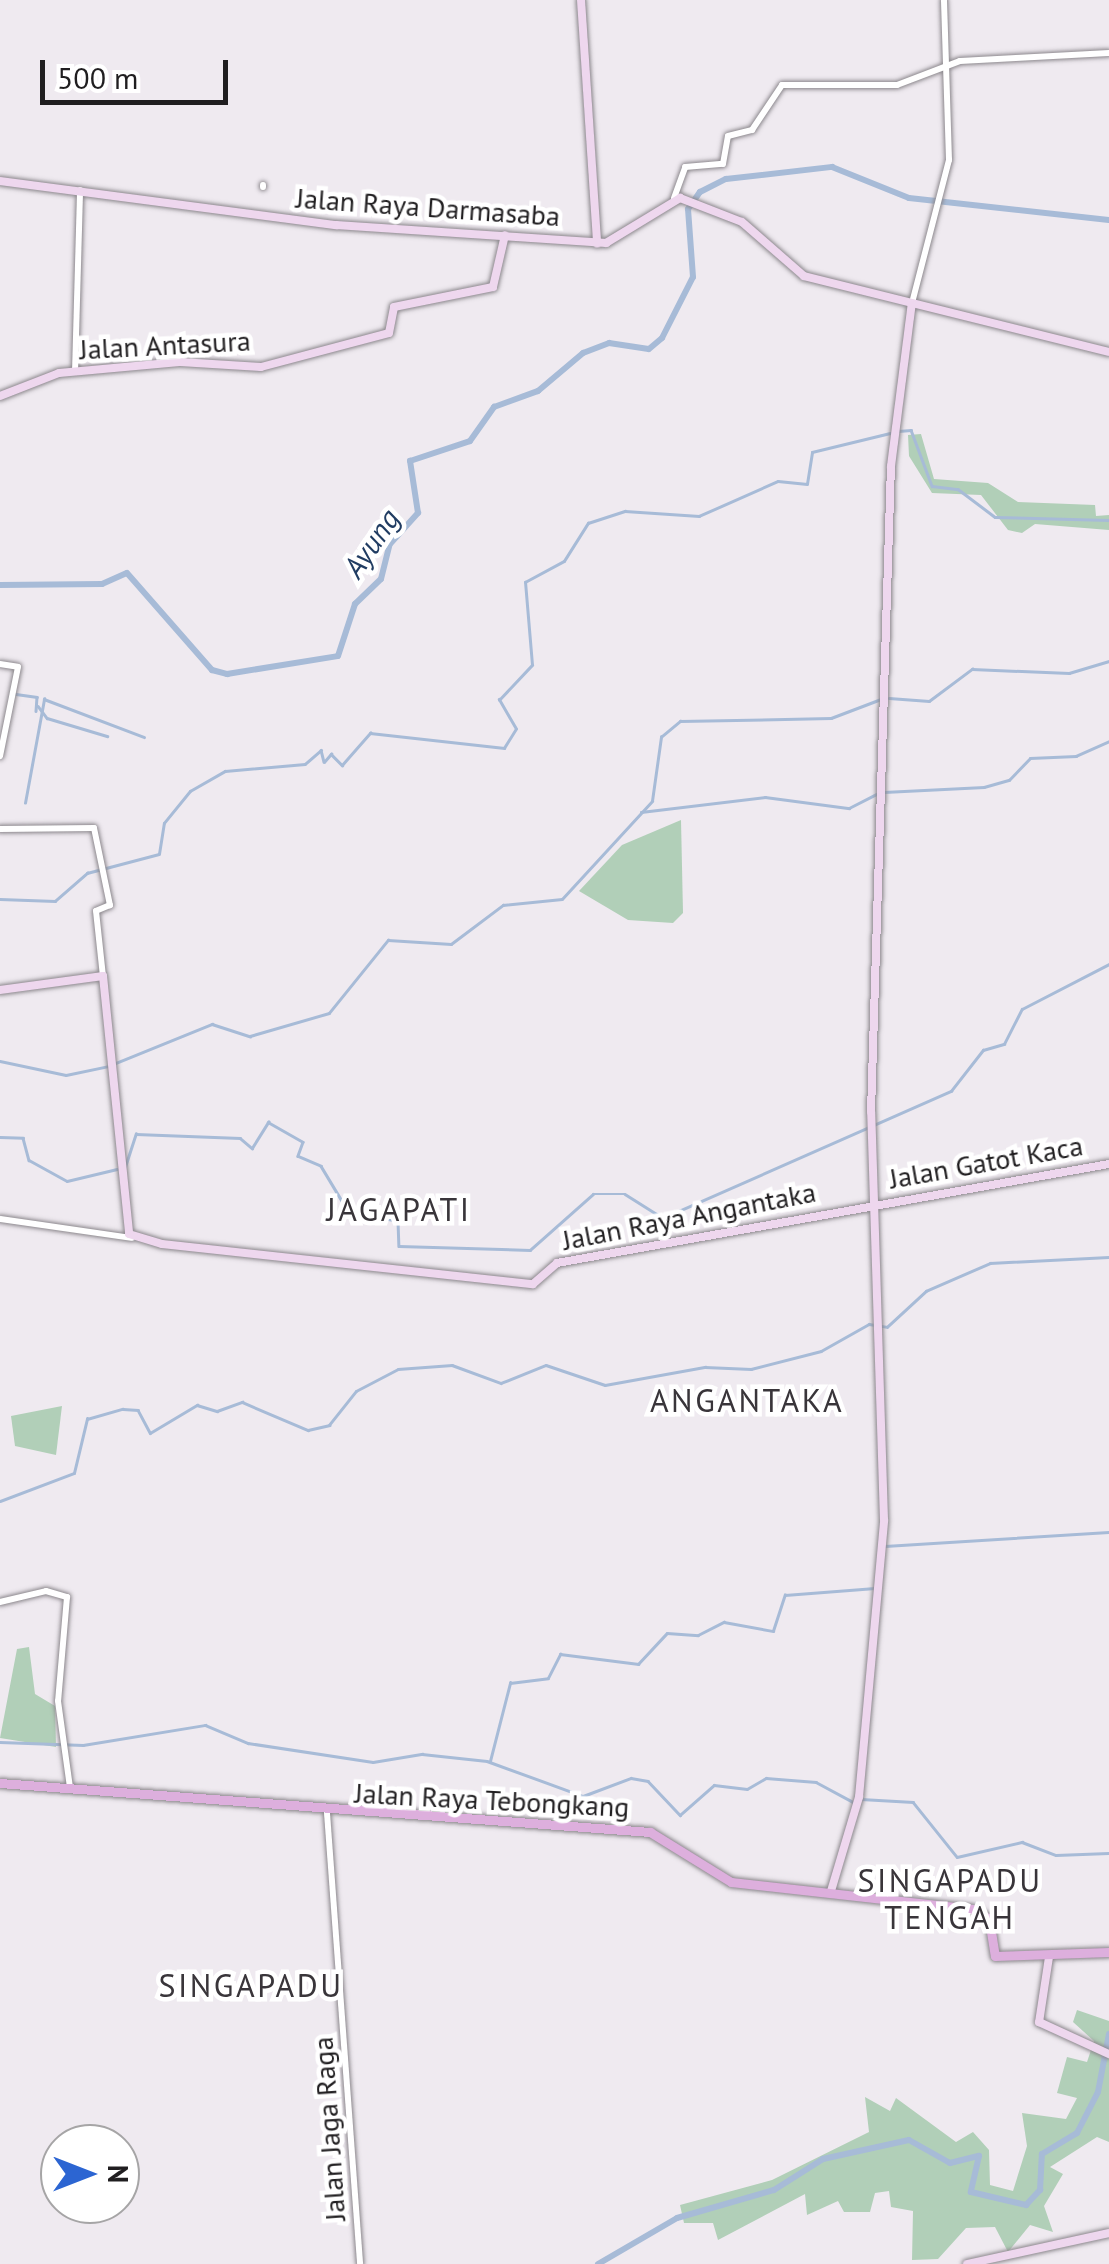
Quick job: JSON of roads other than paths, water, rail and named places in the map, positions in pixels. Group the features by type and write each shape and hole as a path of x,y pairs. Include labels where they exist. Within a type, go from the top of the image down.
{"main road":[{"name":"Jalan Raya Darmasaba","path":"580,0 595,240"},
{"name":"Jalan Raya Darmasaba","path":"0,180 260,215 595,240 674,198"},
{"path":"674,198 742,222 804,276 1109,352"},
{"name":"Jalan Antasura","path":"0,396 75,373 180,362 261,367 389,333 394,307 494,287 506,235"},
{"path":"832,1892 859,1799 877,1644 884,1423 871,1205 871,1128 893,432 912,303"},
{"path":"0,990 103,976 132,1238"},
{"name":"Jalan Gatot Kaca","path":"871,1205 1109,1164"},
{"name":"Jalan Raya Angantaka","path":"132,1238 410,1278 534,1284 557,1263 871,1205"},
{"name":"Jalan Raya Tebongkang","path":"0,1784 327,1813 654,1832 729,1882 964,1906 990,1919 993,1956 1109,1952"},
{"path":"1049,1957 1038,2022 1105,2053"},
{"path":"967,2264 1109,2233"}],"street":[{"path":"912,303 940,214 947,64 944,0"},
{"path":"674,198 685,168 720,164 728,136 752,130 782,85 896,85 947,64 1109,54"},
{"path":"75,373 80,189"},
{"path":"0,664 18,667 0,756"},
{"path":"0,829 92,826 110,905 96,910 103,976"},
{"path":"0,1220 132,1238"},
{"path":"0,1602 46,1592 68,1598 61,1738 70,1790"},
{"name":"Jalan Jaga Raga","path":"327,1813 335,1840 360,2264"}],"waterway":[{"name":"Ayung","path":"0,585 102,584 127,573 212,670 227,674 338,656 355,604 381,579 390,544 418,513 410,461 470,441 494,407 538,391 583,353 609,343 649,349 662,338 693,277 688,209 700,192 726,179 832,167 909,198 1109,220"},
{"path":"898,431 911,430 932,486 958,489 995,517 1109,520"},
{"path":"0,899 55,901 87,873 159,854 164,823 190,791 225,771 305,764 321,750 324,762 331,754 342,765 370,733 504,748 516,729 499,700 532,665 525,582 564,561 588,523 625,511 699,516 778,481 807,484 812,452 890,433"},
{"path":"889,698 929,701 972,669 1069,673 1109,661"},
{"path":"16,694 37,697 36,711"},
{"path":"25,803 44,699 144,737"},
{"path":"116,1063 212,1024 250,1036 329,1013 388,940 451,944 503,905 562,899 652,801 661,737 680,721 831,718 881,699"},
{"path":"38,706 47,718 107,736"},
{"path":"884,792 984,787 1009,780 1030,758 1076,756 1109,741"},
{"path":"641,812 765,797 849,808 876,794"},
{"path":"125,1167 136,1134 240,1138 252,1148 268,1122 303,1142 298,1156 321,1166 348,1211 398,1221 399,1246 530,1250 593,1194 625,1194 663,1218 951,1091 983,1050 1004,1044 1022,1009 1109,964"},
{"path":"0,1061 66,1075 109,1066"},
{"path":"0,1137 23,1138 29,1160 67,1181 117,1169"},
{"path":"0,1501 74,1473 87,1419 123,1409 138,1410 150,1433 197,1405 217,1411 242,1402 308,1430 329,1425 356,1391 398,1369 452,1365 501,1383 546,1365 605,1385 705,1367 751,1369 821,1351 869,1324 887,1327 926,1291 990,1263 1109,1257"},
{"path":"885,1546 1109,1532"},
{"path":"490,1761 510,1683 548,1678 560,1654 638,1664 667,1633 698,1635 724,1622 773,1631 785,1595 875,1588"},
{"path":"0,1742 83,1745 205,1725 248,1743 373,1762 422,1754 487,1761 583,1796 631,1778 648,1781 680,1815 714,1785 747,1789 766,1778 816,1782 853,1802"},
{"path":"861,1799 913,1802 957,1857 1022,1842 1056,1855 1109,1853"},
{"path":"598,2264 677,2218 774,2190 823,2159 909,2140 950,2163 979,2156 971,2192 1026,2205 1040,2190 1042,2154 1077,2133 1098,2092 1109,2034"}],"district":[{"name":"JAGAPATI","path":"399,1209"},
{"name":"ANGANTAKA","path":"747,1400"},
{"name":"SINGAPADU TENGAH","path":"950,1900"},
{"name":"SINGAPADU","path":"251,1985"}]}
